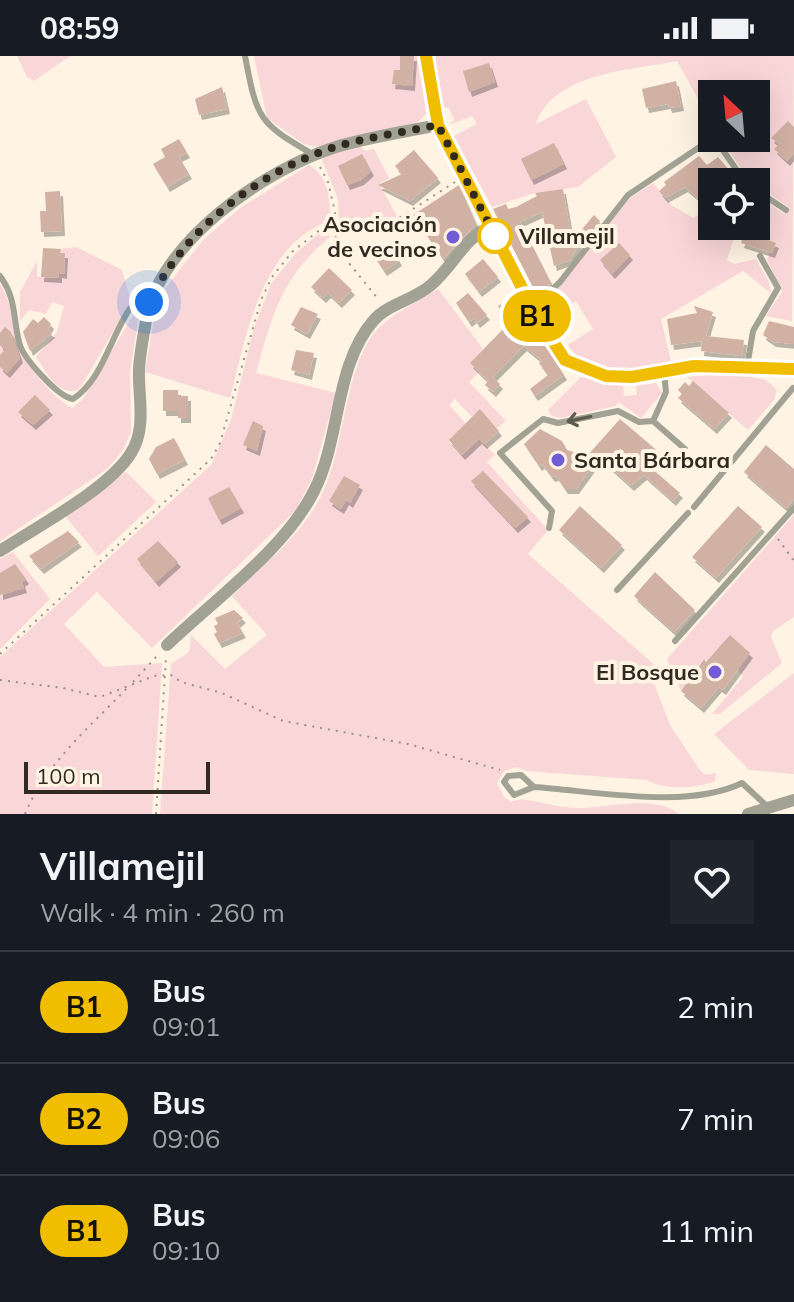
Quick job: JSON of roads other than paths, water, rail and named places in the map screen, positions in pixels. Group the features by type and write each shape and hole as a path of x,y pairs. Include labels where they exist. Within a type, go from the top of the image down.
{"street":[{"path":"426,56 438,125 533,308 556,347 574,366 606,376 664,372 694,366 793,369"},
{"path":"0,551 108,479 132,452 141,421 140,358 149,302 157,285 191,240 216,215 268,179 314,155 438,125"},
{"path":"167,645 263,555 304,509 322,475 354,354 363,334 376,317 432,284 466,242 490,226"},
{"path":"748,814 794,800"}],"lane":[{"path":"245,56 262,117 272,131 314,155"},
{"path":"533,308 560,282 628,195 710,140 720,146 735,168"},
{"path":"770,199 786,210"},
{"path":"747,367 753,331 778,288 760,256"},
{"path":"0,276 13,298 20,347 57,394 73,399 89,386 138,297 157,285"},
{"path":"694,507 794,388 793,369"},
{"path":"653,421 666,392 664,372"},
{"path":"549,528 552,511 500,453 543,419 558,423 618,411 639,422 653,421 685,449"},
{"path":"675,641 794,508"},
{"path":"617,590 688,513"},
{"path":"534,787 521,775 508,776 504,782 510,793 518,795 534,787 682,797 725,791 742,783 768,807"}],"place":[{"name":"Villamejil","path":"495,236"},
{"name":"Asociación de vecinos","path":"453,237"},
{"name":"Santa Bárbara","path":"558,460"},
{"name":"El Bosque","path":"715,672"}]}
